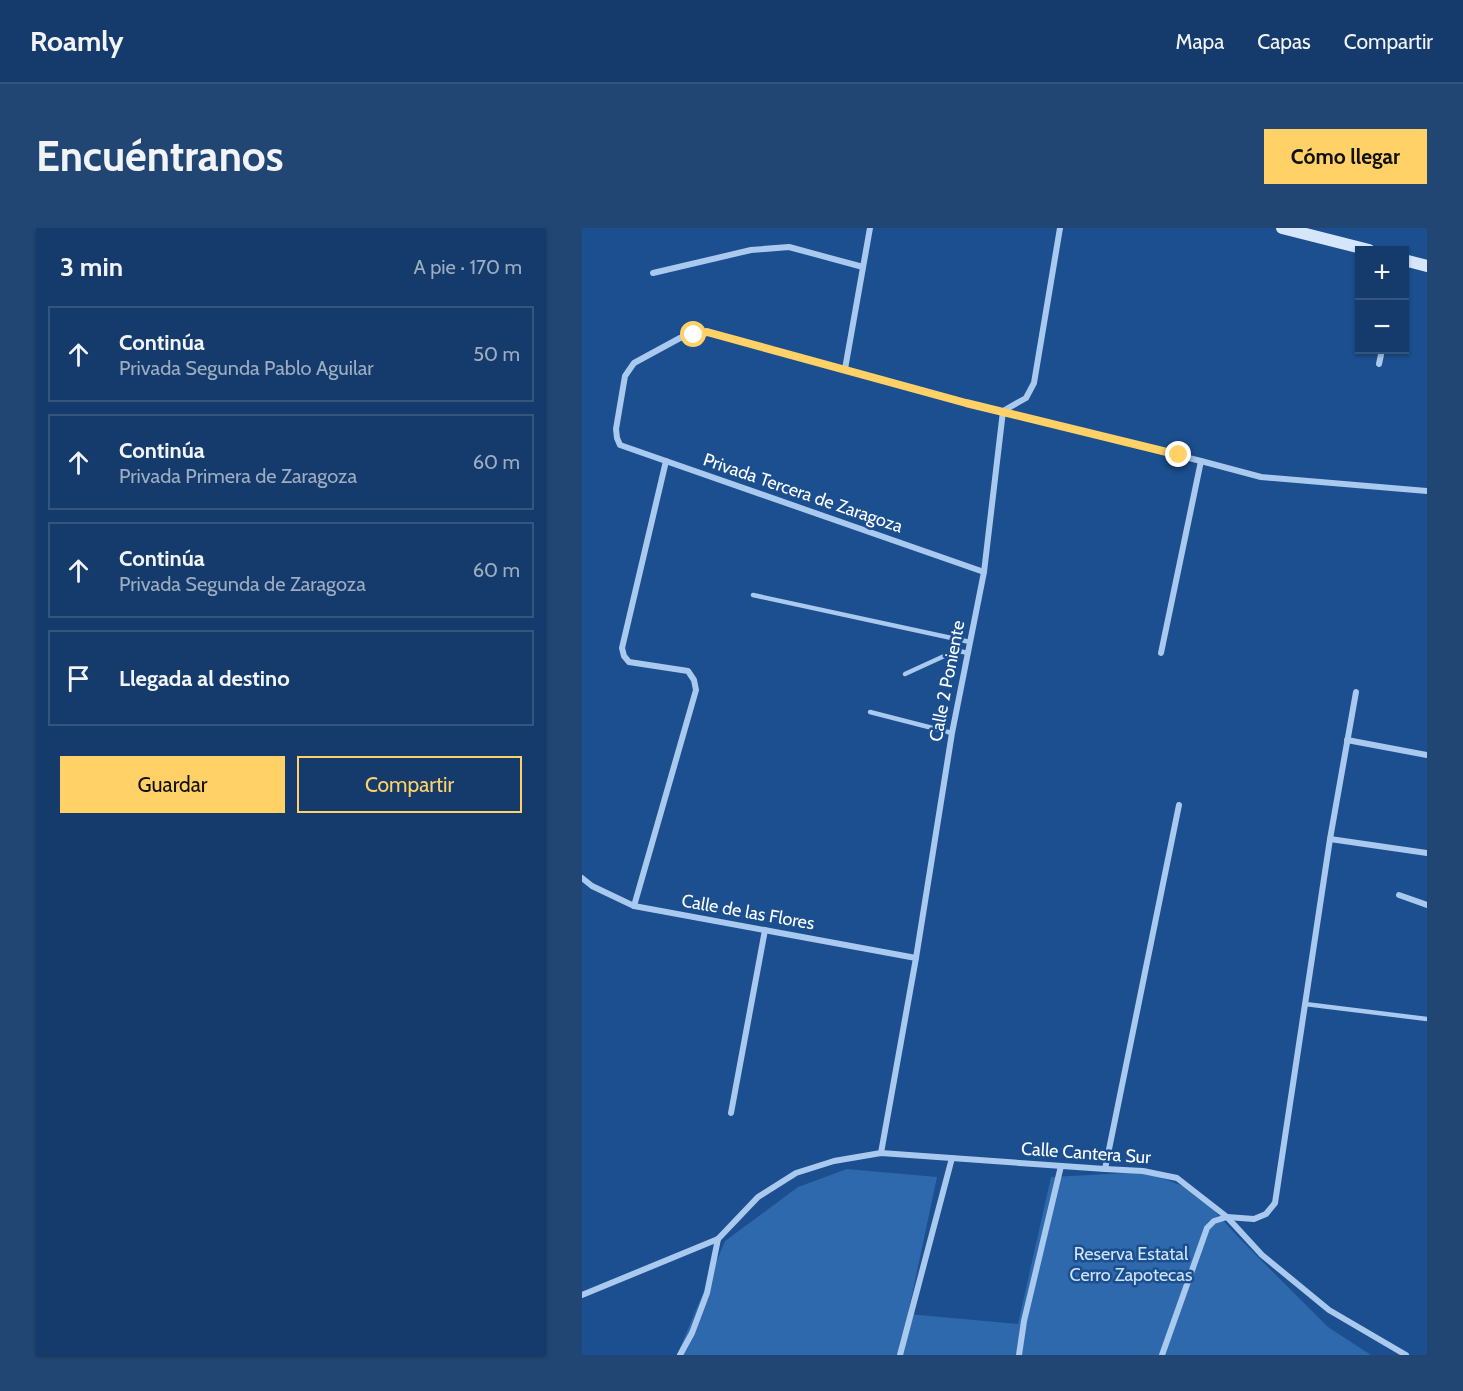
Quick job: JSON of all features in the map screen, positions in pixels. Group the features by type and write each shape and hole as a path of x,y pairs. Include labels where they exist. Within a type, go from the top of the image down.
{"street":[{"path":"870,228 845,369 966,403 1201,460 1261,477 1427,491"},
{"path":"1003,411 1026,398 1034,383 1060,228"},
{"path":"1282,228 1355,246"},
{"path":"653,273 750,250 789,247 863,267"},
{"path":"1409,261 1427,266"},
{"name":"Privada Tercera de Zaragoza","path":"845,369 707,332 680,339 634,363 625,376 616,429 617,438 620,445 984,572"},
{"path":"1379,364 1381,354"},
{"name":"Calle 2 Poniente","path":"881,1153 916,958 952,732 984,572 1003,411"},
{"path":"1161,653 1201,460"},
{"path":"634,906 696,690 694,680 688,671 629,662 622,648 666,461"},
{"path":"1162,1355 1207,1228 1214,1221 1227,1217 1254,1219 1266,1214 1275,1203 1330,839 1356,692"},
{"path":"1347,740 1427,755"},
{"path":"1106,1169 1179,805"},
{"path":"1330,839 1427,853"},
{"name":"Calle de las Flores","path":"582,878 592,886 634,906 916,958"},
{"path":"1399,895 1427,905"},
{"path":"731,1113 765,930"},
{"name":"Calle Cantera Sur","path":"718,1239 758,1197 796,1173 834,1161 881,1153 1143,1171 1177,1178 1227,1217 1262,1255 1329,1310 1406,1355"},
{"path":"900,1355 952,1158"},
{"path":"1019,1355 1024,1321 1061,1166"},
{"path":"582,1295 718,1239"},
{"path":"681,1355 707,1293 718,1239"}],"lane":[{"path":"753,595 970,642"},
{"path":"905,674 953,652 968,653"},
{"path":"870,712 952,732"},
{"path":"1305,1004 1427,1019"}],"green space":[{"name":"Reserva Estatal Cerro Zapotecas","path":"847,1169 937,1177 908,1314 1018,1324 1051,1177 1146,1172 1196,1191 1241,1240 1328,1327 1371,1355 677,1355 725,1241 798,1187"}],"route":[{"path":"694,335 707,332 966,403 1179,455"}]}
